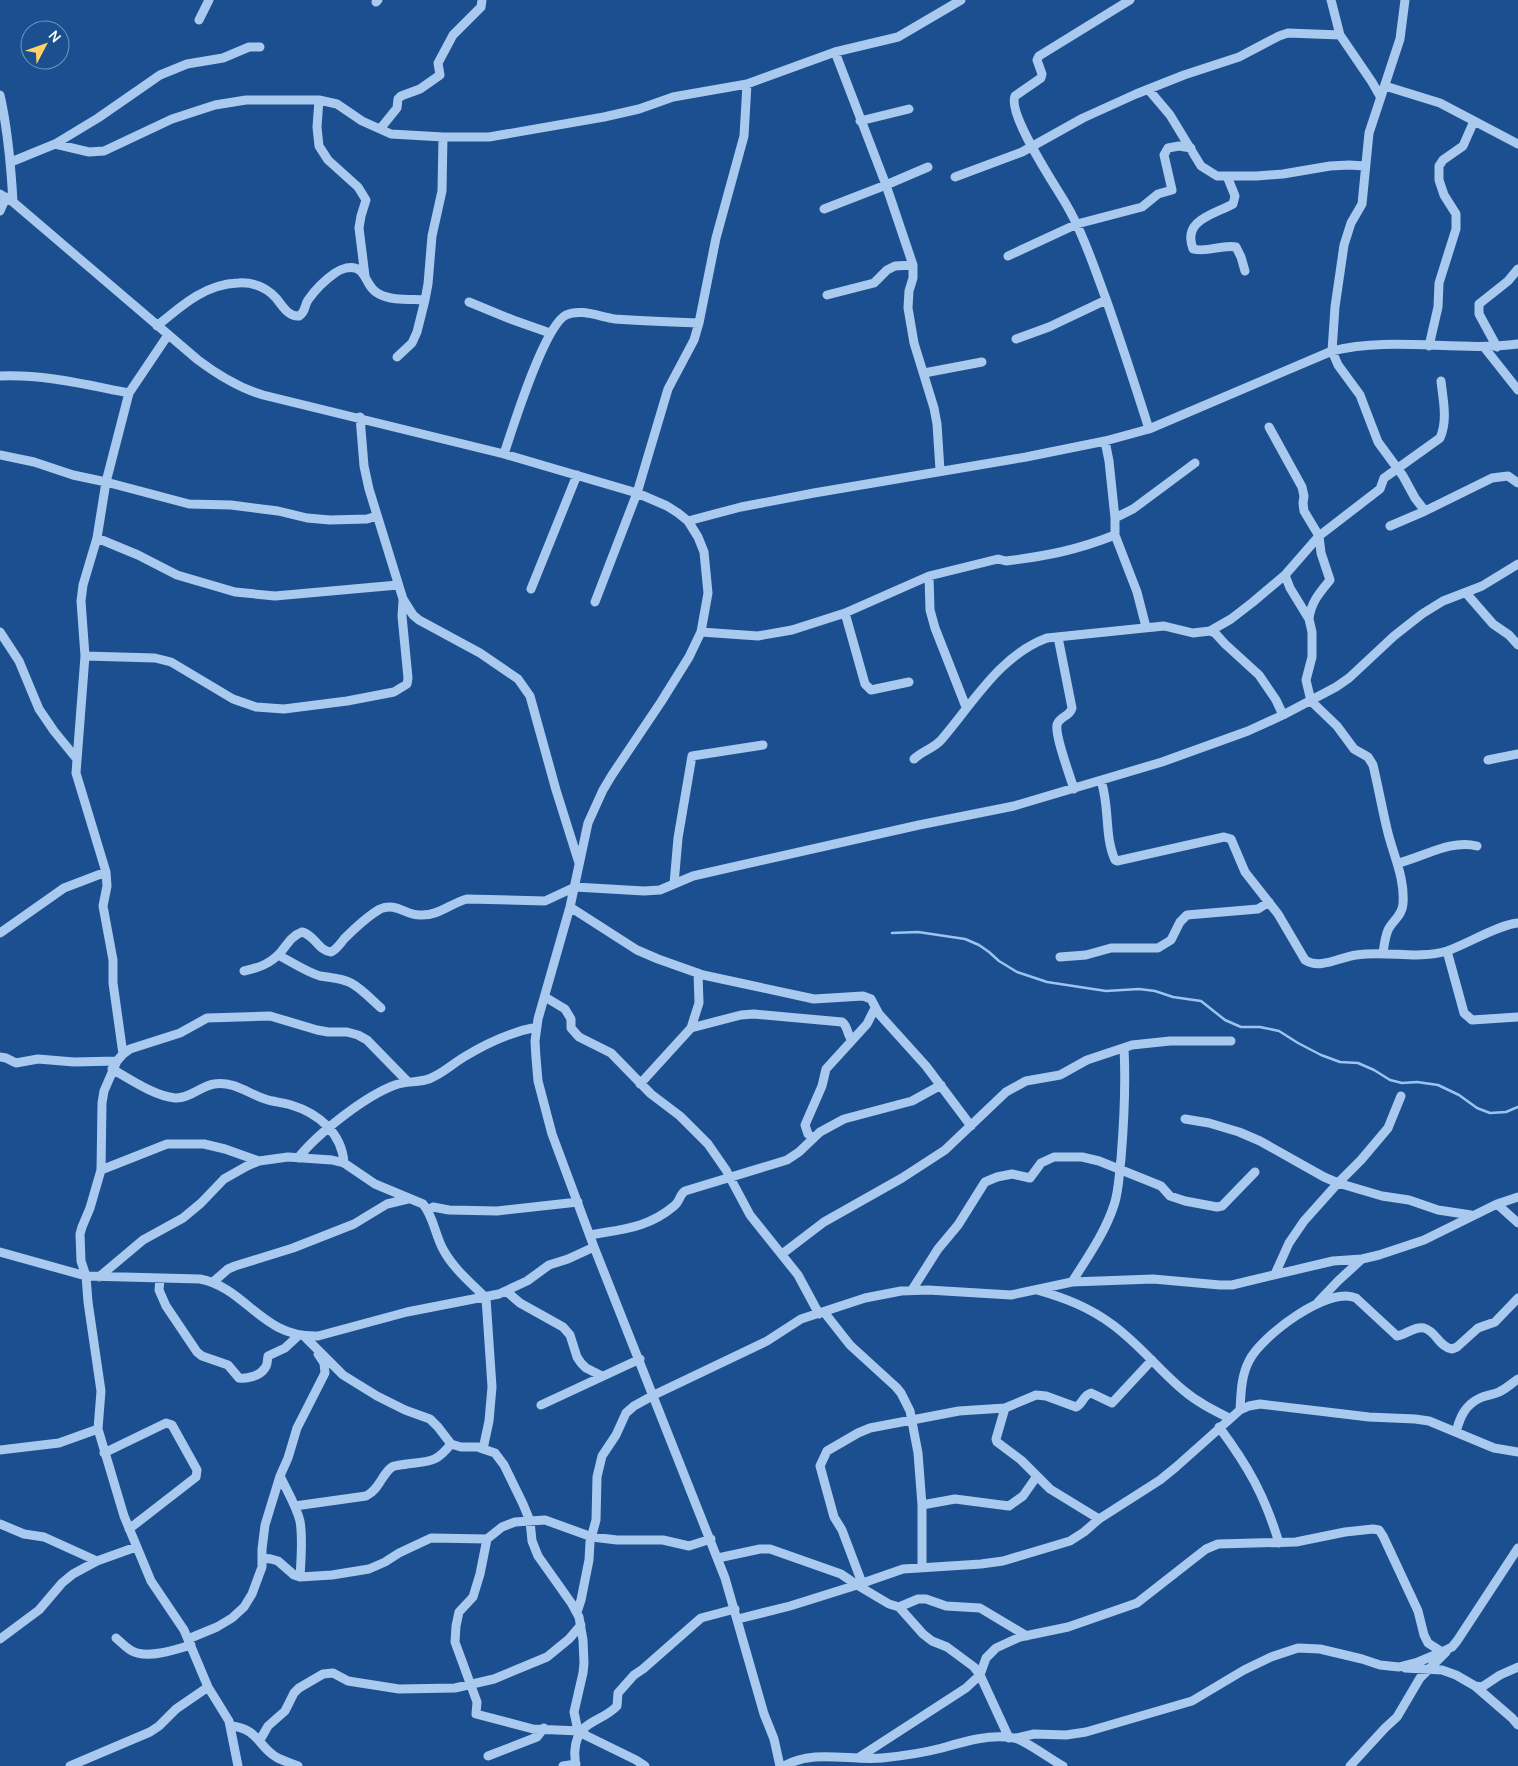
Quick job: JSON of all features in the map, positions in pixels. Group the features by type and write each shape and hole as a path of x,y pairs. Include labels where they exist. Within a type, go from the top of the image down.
{"street":[{"path":"199,20 209,0"},
{"path":"380,129 397,108 398,99 401,96 420,89 440,75 438,63 453,35 481,7 482,0"},
{"path":"55,144 96,152 104,151 172,119 215,105 246,100 319,100 337,104 362,121 391,134 488,138 639,109 673,97 747,84 834,52 898,37 962,0"},
{"path":"1130,0 1038,56 1037,60 1042,74 1041,78 1019,92 1013,100 1015,110 1032,147 1067,205 1076,224 1123,344 1149,429"},
{"path":"1331,0 1340,35 1380,96"},
{"path":"1405,0 1400,39 1369,133 1364,166 1362,204 1351,224 1344,245 1335,307 1332,351 1338,365 1360,396 1378,442 1398,468 1414,498 1425,511"},
{"path":"955,177 1032,147 1083,118 1148,89 1239,56 1278,36 1288,34 1340,35"},
{"path":"11,162 55,144 87,126 160,75 187,64 223,58 242,48 260,47"},
{"path":"834,52 886,185 913,265 913,278 909,291 908,308 914,343 937,424 940,470"},
{"path":"594,602 637,493 668,389 690,348 700,323 712,256 744,136 747,84"},
{"path":"1385,86 1440,103 1518,144"},
{"path":"1148,89 1170,115 1201,166 1217,176 1257,176 1283,174 1330,166 1364,166"},
{"path":"0,95 11,162 6,198 0,211"},
{"path":"319,100 317,127 319,146 328,160 358,187 366,200 361,216 360,228 365,276"},
{"path":"860,120 910,109"},
{"path":"1429,346 1438,307 1439,283 1456,229 1456,214 1444,195 1439,180 1439,166 1443,160 1463,146 1474,122"},
{"path":"397,357 412,343 417,332 425,300 432,236 442,191 443,137"},
{"path":"1008,256 1076,224 1142,207 1158,194 1172,190 1164,155 1168,148 1179,146 1191,148"},
{"path":"824,209 886,185 928,166"},
{"path":"1226,176 1235,196 1233,204 1201,220 1191,229 1190,240 1193,249 1200,251 1228,246 1236,248 1241,257 1244,271"},
{"path":"6,198 213,371 251,391 504,454 637,493 667,506 688,521 698,537 704,552 708,593 701,632 696,645 661,702 603,790 588,824 570,907 537,1027 536,1058 540,1088 552,1134 594,1247 718,1558 738,1619 764,1714 782,1766 809,1757 881,1758 942,1748 972,1739 1013,1738 1034,1734 1066,1735 1086,1732 1192,1700 1264,1660 1298,1648 1320,1649 1380,1665 1442,1670 1456,1675 1475,1686 1518,1725"},
{"path":"827,295 874,284 887,270 895,266 913,265"},
{"path":"157,326 192,298 216,286 230,283 248,282 257,284 271,292 290,314 299,316 305,310 307,302 322,284 337,271 351,267 357,268 365,276 371,288 379,294 388,297 425,300"},
{"path":"1497,347 1479,314 1480,304 1508,280 1518,268"},
{"path":"1016,340 1056,324 1106,300"},
{"path":"469,302 550,333"},
{"path":"504,454 544,343 558,322 567,315 584,312 613,318 700,323"},
{"path":"123,1054 113,960 104,906 107,886 106,872 80,792 76,773 85,656 82,610 83,585 97,538 106,482 130,393 168,335"},
{"path":"688,521 750,505 940,470 1026,457 1106,441 1149,429 1332,351 1351,346 1395,344 1497,347 1518,344"},
{"path":"1484,347 1518,390"},
{"path":"924,373 982,362"},
{"path":"0,376 51,378 130,393"},
{"path":"914,759 941,740 966,707 1016,654 1036,642 1058,637 1146,627 1164,626 1193,632 1210,631 1231,620 1285,575 1319,536 1380,489 1384,478 1440,438 1444,430 1445,420 1442,381"},
{"path":"360,417 364,466 377,516 403,599 413,615 480,653 518,679 525,686 530,696 556,790 580,866"},
{"path":"1270,427 1302,487 1304,511 1319,536 1321,553 1330,580 1315,598 1310,609 1309,619"},
{"path":"1106,441 1115,518 1115,535 1138,592 1146,627"},
{"path":"0,455 34,462 73,475 189,504 231,504 278,511 307,518 330,520 367,519 377,516"},
{"path":"1115,518 1133,509 1195,463"},
{"path":"531,589 577,475"},
{"path":"1390,526 1492,478 1508,476 1518,483"},
{"path":"701,632 758,636 792,630 845,613 929,576 998,559 1006,561 1062,553 1115,535"},
{"path":"97,538 138,555 178,575 235,592 275,596 398,586"},
{"path":"244,971 256,969 268,963 278,955 292,938 302,932 312,937 320,948 331,952 376,912 389,906 403,909 413,914 425,915 442,911 461,900 544,901 575,887 644,891 660,890 693,876 919,824 1014,806 1162,762 1248,731 1310,701 1349,678 1394,636 1422,614 1443,601 1482,586 1518,564"},
{"path":"1285,575 1290,588 1309,619 1312,632 1312,658 1306,680 1310,701 1337,726 1354,749 1371,759 1389,838 1398,862 1403,889 1403,907 1397,920 1387,932 1383,953"},
{"path":"929,576 930,610 935,628 966,707"},
{"path":"1466,592 1493,624 1509,635 1518,645"},
{"path":"85,656 155,658 172,662 233,699 256,707 284,709 347,701 394,692 407,684 402,616 403,599"},
{"path":"845,613 865,684 871,690 909,682"},
{"path":"1210,631 1214,632 1259,675 1276,700 1283,715"},
{"path":"0,632 19,661 39,709 76,758"},
{"path":"1058,637 1072,708 1069,714 1059,721 1057,726 1058,737 1074,789"},
{"path":"674,884 678,838 692,756 764,745"},
{"path":"1488,760 1518,754"},
{"path":"1101,781 1106,798 1110,838 1115,860 1118,861 1227,837 1234,843 1245,872 1281,919 1305,960 1310,963 1322,964 1355,955 1383,953 1421,956 1447,951 1505,926 1518,923"},
{"path":"1398,862 1410,860 1426,852 1446,847 1467,843 1477,846"},
{"path":"0,933 64,888 106,872"},
{"path":"1060,957 1086,955 1111,948 1158,948 1171,940 1180,922 1187,915 1258,909 1269,902"},
{"path":"570,907 637,950 698,974 814,999 863,996 871,999 875,1008 942,1085 971,1126"},
{"path":"1447,951 1464,1013 1472,1020 1518,1017"},
{"path":"278,955 310,972 341,979 352,984 381,1008"},
{"path":"640,1084 690,1028 699,1003 698,974"},
{"path":"545,997 570,1015 570,1024 575,1032 591,1044 610,1053 640,1084 680,1116 708,1144 731,1178 750,1215 798,1275 822,1313 850,1345 901,1393 913,1420 918,1453 922,1505 922,1567"},
{"path":"813,1137 806,1130 805,1125 822,1086 826,1070 870,1020 875,1008"},
{"path":"690,1028 741,1015 754,1014 842,1022 846,1026 848,1035 852,1040"},
{"path":"238,1766 232,1726 208,1687 180,1624 156,1590 136,1547 119,1502 98,1429 101,1391 86,1276 81,1261 80,1234 101,1170 102,1103 104,1091 115,1065 123,1054 155,1040 180,1032 207,1018 270,1016 317,1030 347,1032 358,1035 367,1040 408,1082"},
{"path":"298,1158 308,1146 367,1099 396,1084 430,1079 463,1058 502,1037 537,1027"},
{"path":"782,1254 824,1222 902,1178 945,1150 1006,1092 1016,1086 1032,1080 1060,1075 1087,1060 1141,1044 1170,1041 1231,1041"},
{"path":"1072,1282 1110,1216 1117,1194 1125,1088 1124,1048"},
{"path":"0,1057 16,1063 44,1059 115,1065 144,1087 173,1098 185,1096 215,1084 230,1084 265,1099 290,1104 308,1111 330,1128 344,1152 344,1162"},
{"path":"590,1235 648,1224 675,1206 681,1194 685,1191 787,1160 799,1152 813,1137 844,1118 912,1101 942,1085"},
{"path":"1275,1274 1292,1237 1304,1221 1338,1183 1362,1160 1388,1128 1401,1096"},
{"path":"1185,1119 1217,1125 1239,1132 1260,1141 1338,1183 1382,1196 1409,1200 1438,1210 1472,1216"},
{"path":"101,1170 167,1144 204,1144 225,1149 258,1161"},
{"path":"912,1290 938,1249 958,1225 981,1186 990,1179 1012,1174 1030,1178 1041,1163 1059,1156 1099,1161 1161,1186 1170,1196 1217,1207 1222,1206 1255,1172"},
{"path":"99,1277 144,1240 183,1218 201,1203 224,1179 247,1166 258,1161 288,1157 344,1162 375,1184 423,1204 428,1210 442,1249 454,1266 486,1298 492,1386 489,1421 483,1449"},
{"path":"577,1612 596,1520 596,1476 602,1456 616,1435 626,1414 634,1406 654,1395 767,1341 801,1319 877,1294 912,1290 1011,1295 1072,1282 1153,1279 1220,1285 1232,1284 1333,1261 1362,1259 1378,1255 1424,1240 1497,1204 1518,1197"},
{"path":"213,1282 228,1269 235,1266 293,1248 354,1224 387,1204 411,1198"},
{"path":"428,1210 433,1207 449,1210 497,1211 578,1202"},
{"path":"1497,1204 1518,1223"},
{"path":"160,1279 159,1290 166,1306 197,1352 202,1356 228,1365 239,1378 249,1378 259,1374 267,1366 268,1356 305,1338 407,1312 486,1298 527,1281 549,1265 594,1247"},
{"path":"0,1252 86,1276 200,1279 213,1282 233,1294 279,1329 305,1338 343,1375 377,1396 430,1420 451,1444 461,1447 478,1447 495,1454 513,1481 530,1522 532,1541 538,1556 577,1612 581,1625 584,1652 583,1673 574,1712 580,1731"},
{"path":"1312,1308 1362,1259"},
{"path":"1036,1290 1068,1299 1087,1308 1114,1325 1184,1391 1211,1409 1229,1418"},
{"path":"506,1291 520,1303 563,1327 570,1335 581,1363 586,1368 602,1376"},
{"path":"1240,1410 1243,1378 1248,1361 1254,1352 1279,1327 1335,1296 1351,1295 1356,1298 1397,1336 1418,1328 1424,1328 1443,1346 1452,1349 1457,1347 1478,1328 1495,1322 1518,1298"},
{"path":"116,1638 138,1653 165,1652 217,1627 232,1618 244,1607 262,1567 265,1525 280,1476 288,1458 297,1428 325,1373 324,1363 305,1338"},
{"path":"541,1405 640,1359"},
{"path":"859,1584 842,1530 834,1517 820,1472 821,1461 828,1451 870,1428 959,1411 1011,1407 1031,1396 1041,1395 1076,1406 1091,1392 1112,1404 1152,1360"},
{"path":"1456,1432 1464,1411 1474,1402 1480,1398 1500,1392 1518,1379"},
{"path":"738,1619 790,1606 903,1569 981,1564 1016,1558 1070,1541 1176,1467 1229,1418 1240,1410 1255,1404 1270,1404 1369,1417 1428,1421 1494,1448 1518,1452"},
{"path":"1005,1408 996,1440 1021,1460 1050,1489 1099,1519"},
{"path":"104,1453 169,1423 172,1425 197,1470 196,1477 129,1529"},
{"path":"1219,1427 1236,1450 1261,1492 1271,1515 1279,1542"},
{"path":"0,1450 58,1443 98,1429"},
{"path":"295,1506 366,1496 376,1490 391,1468 397,1465 432,1461 442,1455 451,1444"},
{"path":"280,1476 300,1520 300,1577"},
{"path":"922,1505 955,1498 1009,1506 1023,1496 1037,1476"},
{"path":"262,1558 271,1558 278,1561 294,1575 300,1577 332,1575 369,1569 431,1538 487,1539 502,1527 515,1522 545,1520 592,1537 617,1540 664,1540 690,1546 711,1539"},
{"path":"0,1524 24,1534 44,1537 97,1561"},
{"path":"858,1758 966,1688 980,1675 986,1658 996,1648 1020,1637 1068,1627 1113,1613 1137,1602 1212,1546 1218,1544 1296,1542 1345,1532 1379,1530 1418,1611 1424,1636 1428,1643 1442,1652"},
{"path":"487,1539 473,1597 459,1612 456,1626 455,1642 477,1702 476,1714 534,1729 580,1731 645,1766"},
{"path":"0,1639 39,1610 67,1578 97,1561 136,1547"},
{"path":"718,1558 760,1548 770,1549 841,1574 889,1604 899,1607 923,1634 932,1641 947,1647 974,1667 1013,1738 1051,1762 1063,1766"},
{"path":"1350,1766 1397,1717 1420,1678 1452,1647 1518,1548"},
{"path":"899,1607 918,1599 926,1599 946,1606 980,1608 1027,1636"},
{"path":"563,1766 575,1765 575,1749 580,1731 591,1721 599,1719 617,1706 618,1693 634,1675 701,1618 735,1609"},
{"path":"260,1740 268,1726 285,1711 294,1693 312,1679 323,1674 333,1673 348,1680 399,1689 455,1688 494,1679 547,1657 569,1639 581,1625"},
{"path":"1399,1667 1418,1662 1452,1647"},
{"path":"1475,1686 1482,1687 1500,1675 1518,1667"},
{"path":"70,1766 150,1732 176,1709 208,1687"},
{"path":"232,1726 247,1730 277,1757 298,1766"},
{"path":"488,1756 537,1737 544,1728"}],"waterway":[{"path":"892,933 918,932 965,939 979,945 1017,972 1047,982 1106,991 1139,989 1201,1001 1225,1020 1241,1027 1260,1027 1279,1031 1321,1055 1340,1062 1358,1063 1390,1080 1402,1083 1417,1082 1438,1085 1459,1095 1477,1108 1490,1113 1506,1112 1518,1107"}]}
